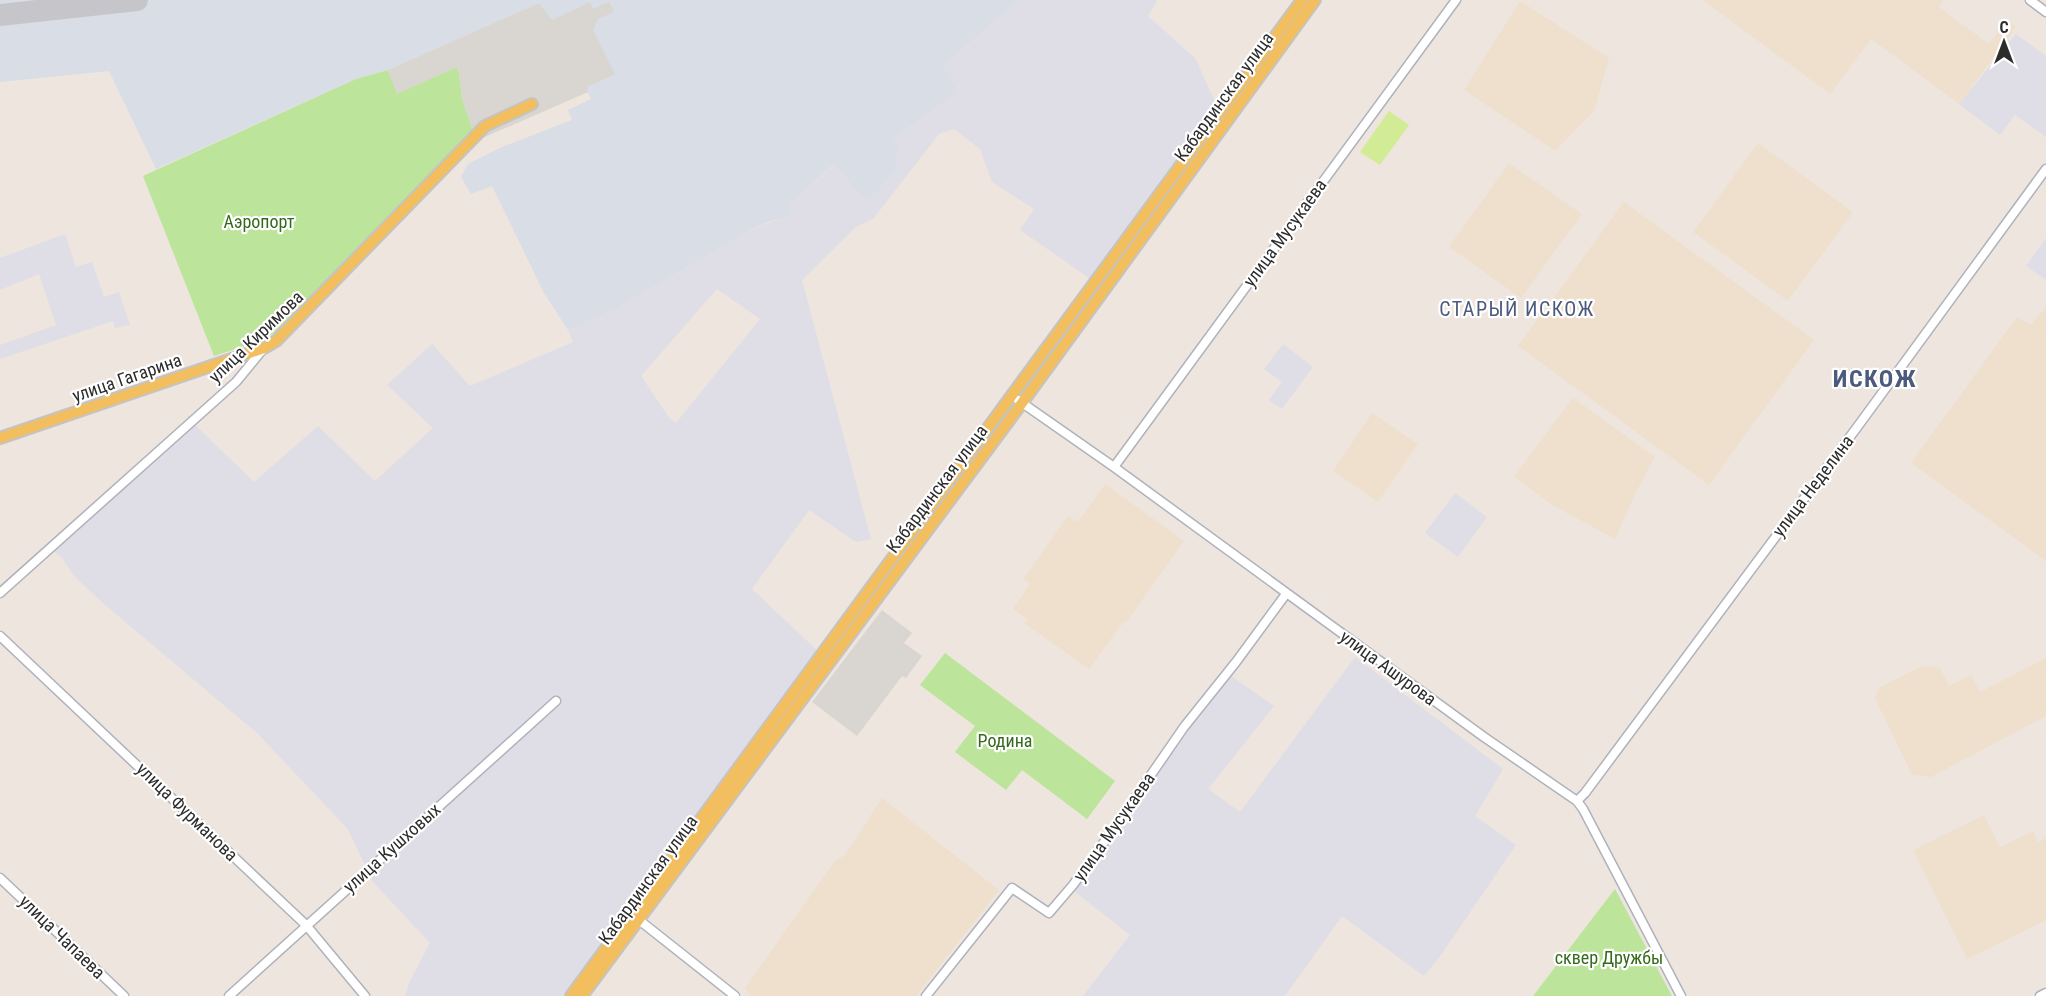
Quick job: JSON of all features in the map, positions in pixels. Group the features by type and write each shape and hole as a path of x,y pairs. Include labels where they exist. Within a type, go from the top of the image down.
{"main road":[{"name":"Кабардинская улица","path":"582,996 635,916 1302,0"},
{"name":"Кабардинская улица","path":"571,996 635,916 1022,403 1315,0"},
{"name":"улица Киримова","path":"264,348 276,341 295,322 485,126 532,104"},
{"name":"улица Гагарина","path":"0,438 264,348"}],"street":[{"name":"улица Мусукаева","path":"1114,467 1456,0"},
{"path":"2030,0 2046,12"},
{"name":"улица Неделина","path":"1577,801 1661,692 2046,169"},
{"name":"улица Киримова","path":"0,593 236,382 264,348"},
{"name":"улица Ашурова","path":"1012,396 1114,467 1474,730 1577,801 1681,996"},
{"name":"улица Мусукаева","path":"926,996 1012,888 1049,913 1073,885 1184,727 1286,594"},
{"name":"улица Фурманова","path":"0,636 306,925 365,996"},
{"name":"улица Кушховых","path":"229,996 556,701"},
{"name":"улица Чапаева","path":"0,878 124,996"},
{"path":"635,916 735,996"},
{"path":"2040,996 2046,993"}],"shaded area":[{"path":"0,0 1018,0 943,65 957,92 891,139 898,146 895,169 878,191 865,199 834,164 790,205 790,216 750,230 615,309 568,330 544,293 492,186 471,194 461,177 468,164 502,147 572,120 568,110 591,99 552,20 539,3 388,70 356,79 156,169 109,71 0,82"},
{"path":"834,0 1155,0 1157,1 1148,16 1195,58 1216,104 1229,92 1095,282 1020,230 1034,209 992,182 980,149 954,129 939,134 873,219 856,227 802,280 871,539 856,542 809,510 752,589 822,655 571,996 405,996 410,981 430,943 374,883 347,828 257,733 104,604 75,577 62,558 50,548 191,421 254,482 318,426 375,481 433,428 387,385 432,344 470,386 573,342 568,330 615,309 750,230 790,215 790,205 835,164 865,199 891,139","holes":["717,289 760,319 676,423 670,419 641,376"]},
{"path":"1703,0 1943,0 1939,7 1989,44 2007,20 2016,27 1959,104 1871,39 1830,94"},
{"path":"1520,1 1609,58 1594,111 1555,151 1464,90"},
{"path":"590,2 593,9 609,2 614,12 598,19 593,30 615,74 587,87 588,92 478,140 462,98 457,67 397,94 388,70 539,3 552,20"},
{"path":"2016,34 2046,56 2046,137 2015,115 2000,135 1959,104"},
{"path":"1758,143 1853,212 1788,301 1693,232"},
{"path":"1509,163 1582,214 1521,298 1449,247"},
{"path":"1624,202 1814,340 1709,485 1518,346"},
{"path":"65,234 76,267 92,262 104,297 119,292 130,325 115,328 113,321 0,359 0,345 56,325 39,274 0,290 0,258"},
{"path":"2046,238 2046,280 2026,266"},
{"path":"2046,307 2046,561 1911,463 2017,317 2031,325"},
{"path":"1283,344 1313,367 1282,409 1269,400 1282,382 1264,369"},
{"path":"1573,398 1655,457 1615,539 1554,506 1514,477"},
{"path":"1372,413 1418,444 1378,502 1333,471"},
{"path":"1105,484 1184,541 1127,621 1121,625 1089,669 1024,623 1027,619 1013,609 1030,584 1023,579 1068,516 1078,522"},
{"path":"1455,493 1487,517 1458,557 1425,533"},
{"path":"882,610 912,633 904,643 922,656 906,678 902,676 857,736 812,702"},
{"path":"1355,657 1503,769 1475,816 1516,845 1441,955 1424,976 1342,916 1285,996 1083,996 1130,935 1074,891 1164,760 1231,676 1274,706 1208,789 1240,812"},
{"path":"2046,658 2046,716 1931,777 1912,775 1875,698 1880,687 1922,666 1940,668 1949,686 1971,675 1980,692"},
{"path":"882,798 999,890 916,996 751,996 745,988 834,862 845,855"},
{"path":"1984,815 2000,847 2033,831 2038,842 2046,838 2046,920 1967,959 1913,850"}],"green space":[{"name":"Аэропорт","path":"457,67 462,98 473,131 278,330 263,340 214,356 143,176 356,79 388,70 397,93"},
{"path":"1389,111 1409,125 1380,165 1360,152"},
{"name":"Родина","path":"945,653 1115,781 1087,819 1022,770 1006,790 955,752 975,726 920,685"},
{"name":"сквер Дружбы","path":"1615,889 1672,996 1533,996 1608,898"}],"taxiway":[{"path":"0,15 137,0"}],"district":[{"name":"СТАРЫЙ ИСКОЖ","path":"1517,309"},
{"name":"ИСКОЖ","path":"1875,379"}]}
